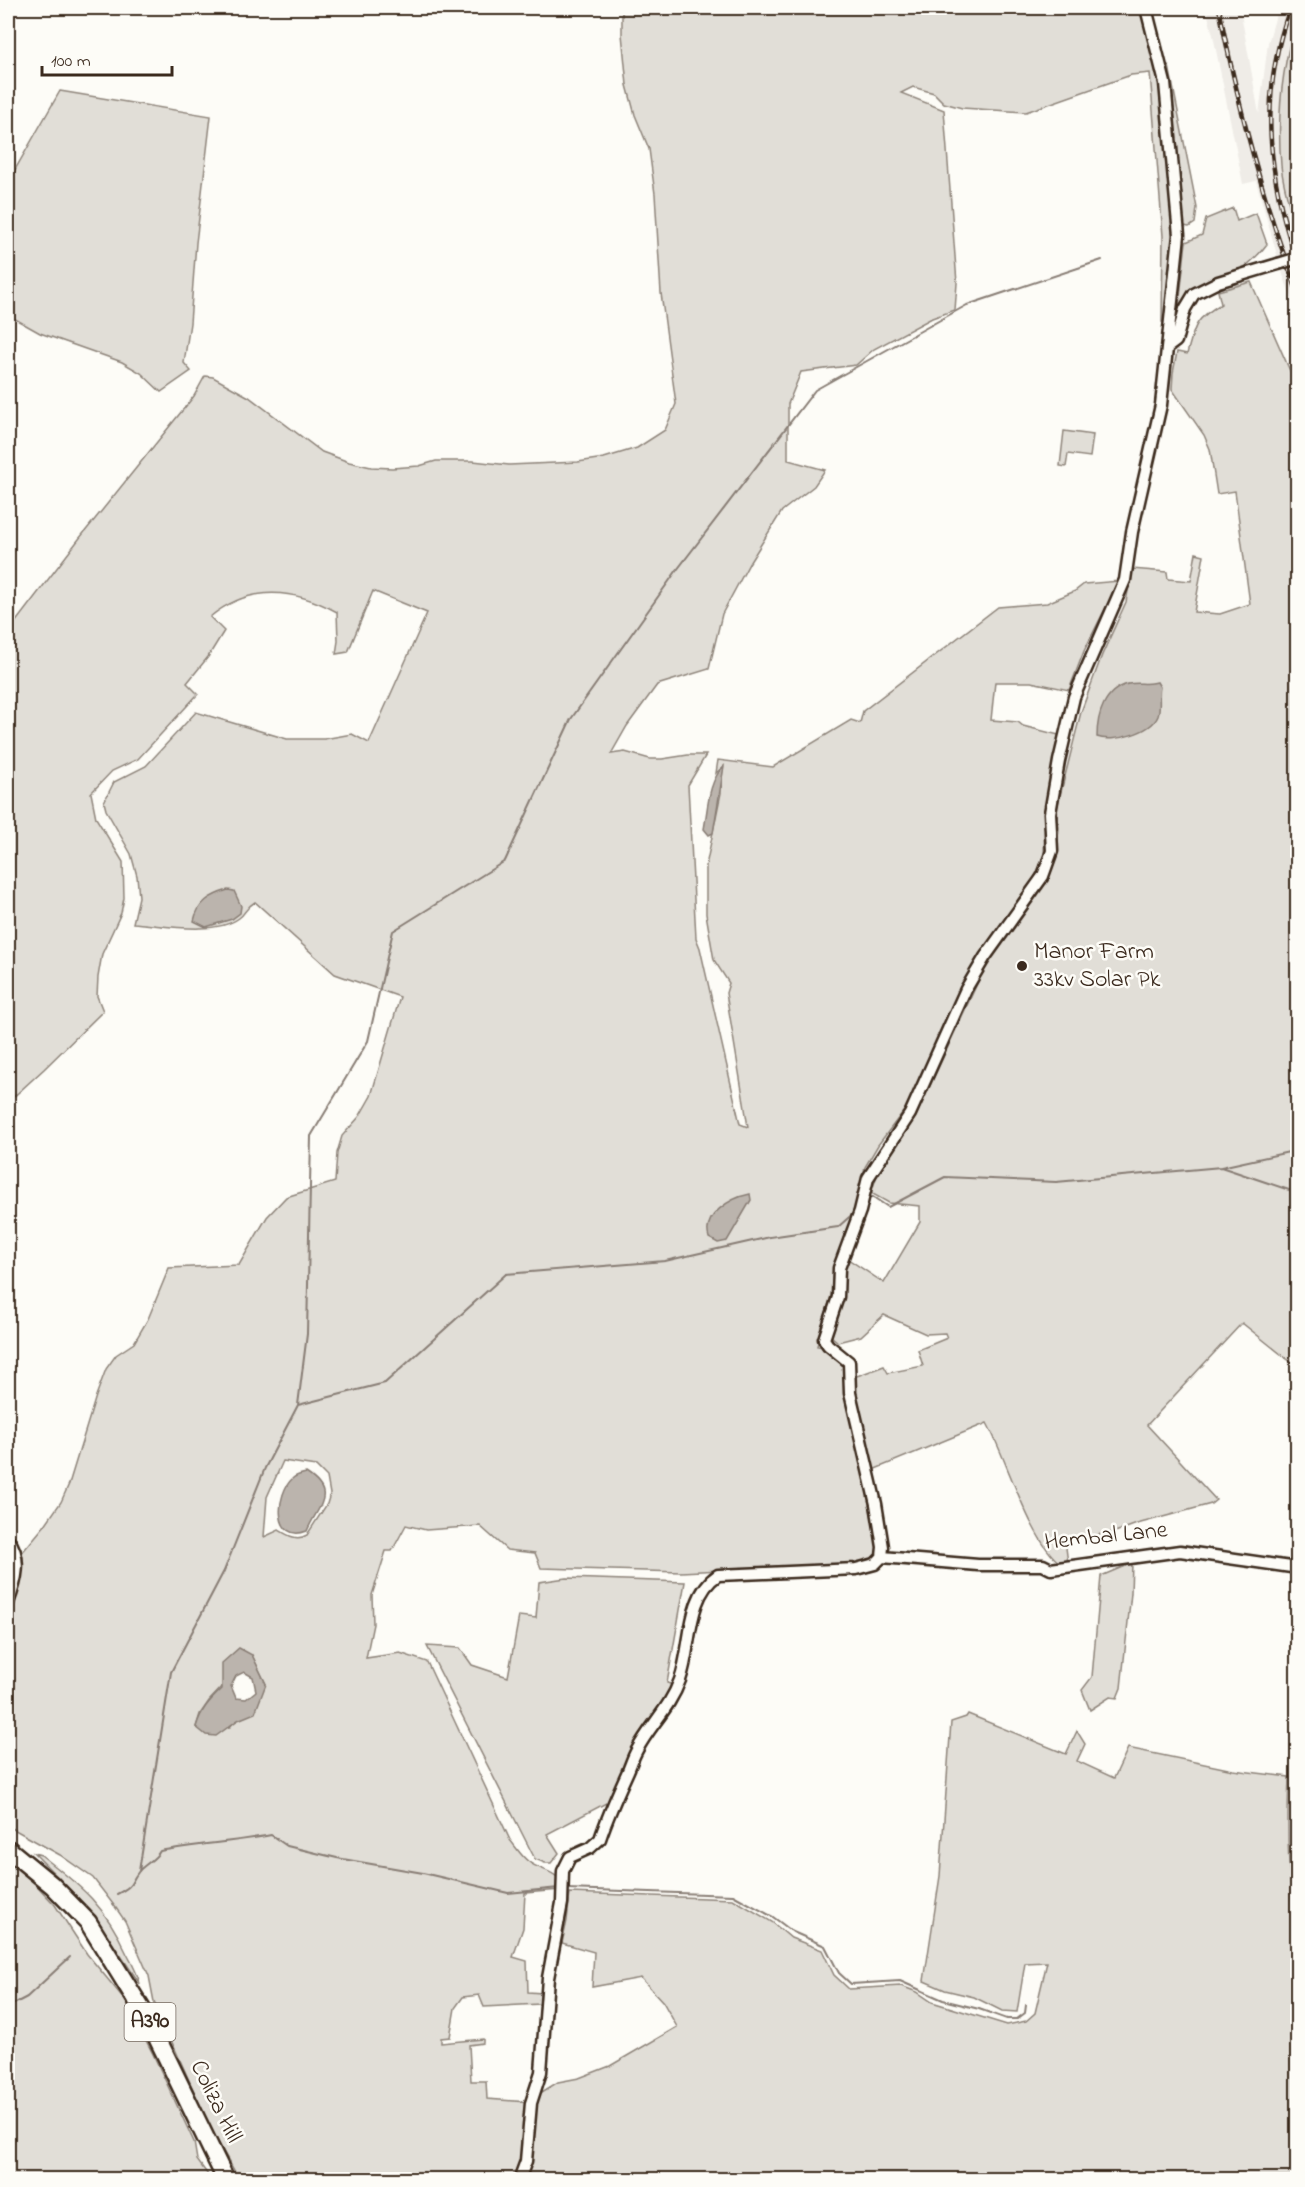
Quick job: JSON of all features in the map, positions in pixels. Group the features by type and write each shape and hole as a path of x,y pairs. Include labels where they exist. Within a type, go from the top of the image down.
{"highway":[{"name":"Coliza Hill","path":"8,1849 52,1885 88,1922 149,2021 226,2180"}],"street":[{"path":"519,2180 526,2162 531,2103 541,2072 548,1978 563,1894 563,1871 570,1857 590,1848 600,1839 637,1750 675,1695 687,1655 693,1618 700,1596 709,1581 717,1575 856,1569 875,1564 882,1557 883,1546 876,1504 850,1393 849,1362 824,1339 838,1297 838,1268 864,1196 868,1178 910,1114 966,989 985,957 1043,876 1052,851 1050,813 1074,697 1125,580 1131,532 1161,405 1179,235 1165,83 1146,8"},
{"path":"1168,347 1176,341 1185,309 1194,294 1218,282 1298,258"},
{"path":"8,1539 16,1554 17,1566 16,1579 8,1603"},
{"name":"Hembal Lane","path":"882,1557 978,1565 1043,1565 1051,1569 1180,1551 1298,1568"}],"shaded area":[{"path":"622,8 1142,8 1146,16 1159,85 1175,226 1166,322 1162,322 1163,236 1150,73 1131,75 1026,112 962,108 944,103 934,93 913,87 901,93 944,110 957,283 955,310 932,318 874,349 856,365 801,372 788,404 788,460 825,470 814,486 782,511 750,562 722,614 709,669 657,685 627,726 611,754 625,752 650,759 706,755 688,785 696,938 740,1124 748,1127 726,993 729,983 714,960 706,914 706,866 721,793 723,767 716,773 718,760 773,767 851,720 860,723 863,711 998,607 1047,603 1075,591 1084,584 1119,581 1084,651 1069,690 1031,682 995,682 991,720 1018,722 1023,726 1059,735 1045,816 1044,857 1033,880 982,953 906,1108 878,1145 865,1167 850,1229 836,1261 833,1288 817,1346 824,1347 844,1362 878,1550 873,1559 863,1563 681,1572 541,1568 535,1553 507,1550 480,1526 426,1530 406,1525 392,1551 386,1551 372,1595 373,1624 366,1658 400,1653 427,1662 510,1840 529,1862 555,1875 558,1878 557,1881 562,1880 560,1890 525,1893 523,1928 513,1957 527,1961 528,1992 542,1993 540,2004 484,2007 479,1995 463,1997 455,2008 450,2037 441,2038 441,2043 483,2039 483,2043 469,2045 471,2081 486,2081 487,2099 528,2102 525,2148 517,2179 239,2179 213,2134 154,2002 149,1976 125,1921 93,1878 60,1855 8,1826 8,1616 18,1584 20,1555 61,1502 69,1484 106,1369 116,1355 134,1343 148,1319 169,1268 239,1265 267,1217 286,1197 335,1182 337,1153 342,1136 359,1117 371,1096 400,997 335,974 255,902 239,918 216,927 188,928 133,923 139,897 137,876 131,854 106,810 104,802 114,782 146,766 196,712 287,739 324,739 352,734 369,743 427,613 373,591 348,652 336,654 337,612 304,598 272,593 256,595 225,606 210,617 224,631 208,657 187,683 198,694 138,759 112,771 91,793 96,818 123,862 124,898 121,913 102,954 98,977 97,996 103,1011 8,1102 8,632 79,539 194,396 205,376 213,377 249,397 322,452 371,467 419,466 436,461 473,461 509,465 578,462 604,458 637,448 665,430 676,404 661,293 655,194 649,149 635,115 627,85","holes":["283,1461 316,1466 327,1477 330,1494 327,1504 307,1535 300,1538 279,1530 264,1537 267,1497","252,1655 266,1684 230,1727 196,1727 200,1714 209,1701"]},
{"path":"1206,8 1240,8 1259,114 1268,43 1278,8 1297,8 1297,19 1284,75 1290,208 1297,232 1297,313 1282,272 1256,181 1243,184"},
{"path":"1297,19 1297,232 1282,173 1280,128 1284,73"},
{"path":"1169,66 1197,208 1195,223 1189,227 1184,226"},
{"path":"60,91 211,116 184,363 191,371 161,392 141,373 122,362 40,333 8,315 8,182"},
{"path":"1233,208 1237,221 1256,213 1267,244 1252,261 1237,272 1198,286 1177,324 1186,242 1202,235 1206,219"},
{"path":"1251,282 1298,389 1297,1367 1242,1323 1147,1425 1216,1500 1211,1504 1115,1532 1065,1540 1068,1563 1061,1564 1050,1553 1029,1519 987,1423 873,1470 854,1398 854,1377 884,1366 888,1373 923,1366 918,1350 947,1338 945,1333 926,1334 884,1315 861,1336 838,1342 831,1336 845,1257 884,1283 920,1222 920,1206 889,1203 871,1193 881,1164 915,1118 982,973 1048,881 1056,858 1059,828 1057,808 1081,712 1102,655 1126,602 1132,569 1167,572 1168,579 1191,581 1196,553 1204,555 1194,612 1220,614 1250,604 1235,491 1217,494 1210,449 1204,435 1172,389 1177,352 1187,354 1200,319 1221,304 1218,291"},
{"path":"1064,431 1093,435 1090,457 1068,454 1066,467 1060,466"},
{"path":"1157,682 1160,687 1159,709 1154,722 1140,732 1130,735 1112,739 1097,737 1100,712 1113,692 1128,684"},
{"path":"724,766 713,833 709,835 704,829 709,795 715,779"},
{"path":"228,890 234,891 241,906 240,913 232,919 206,927 194,921 206,900"},
{"path":"750,1194 751,1200 727,1241 718,1243 709,1238 710,1222 719,1209 734,1199"},
{"path":"306,1473 321,1487 323,1500 307,1531 296,1533 288,1530 283,1524 280,1515 281,1505 287,1485 294,1477"},
{"path":"1132,1563 1121,1688 1117,1698 1110,1697 1090,1710 1082,1690 1092,1677 1101,1576"},
{"path":"566,1578 685,1582 667,1683 673,1685 630,1756 610,1801 547,1834 559,1853 551,1863 545,1863 535,1859 427,1646 460,1648 472,1665 508,1677 519,1616 536,1618 539,1582"},
{"path":"239,1648 252,1655 266,1684 255,1713 238,1720 216,1736 206,1735 196,1727 206,1706 222,1689 222,1663","holes":["244,1672 253,1677 256,1691 246,1699 236,1698 231,1686 236,1676"]},
{"path":"968,1714 1066,1754 1077,1731 1085,1744 1077,1761 1114,1778 1128,1748 1233,1770 1289,1777 1289,1856 1298,1935 1297,2179 525,2180 531,2162 537,2095 558,2082 579,2078 610,2066 677,2027 663,2002 641,1978 592,1987 594,1952 562,1943 570,1893 733,1899 772,1922 791,1938 822,1950 834,1975 849,1989 901,1986 917,1992 932,2002 1007,2025 1026,2021 1035,2013 1047,1962 1025,1963 1017,2012 1002,2011 974,1997 945,1990 924,1981 940,1876 951,1722 966,1717"},
{"path":"34,1853 41,1855 69,1877 101,1909 135,1969 140,1984 90,1910"},
{"path":"8,1859 26,1874 55,1905 87,1954 125,2000 194,2142 197,2160 211,2179 8,2179"}],"waterway":[{"path":"298,1405 307,1334 311,1136 368,1041 393,931 505,861 571,719 677,570 815,390 967,305 1102,260"},
{"path":"1221,1167 1298,1150"},
{"path":"868,1197 873,1197 888,1207 945,1177 1056,1182 1221,1167 1298,1193"},
{"path":"139,1871 171,1672 224,1571 265,1468 298,1405 385,1383 506,1274 665,1261 770,1237 838,1227 856,1211"},
{"path":"117,1894 129,1886 139,1871 160,1851 271,1835 287,1846 337,1858 423,1873 508,1893 559,1888"},
{"path":"567,1889 733,1895 773,1917 793,1932 825,1946 839,1973 851,1984 900,1981 943,2000 1007,2019 1017,2019 1025,2013 1026,2005"},
{"path":"8,2007 27,1997 70,1957"}],"railway":[{"path":"1219,8 1252,152 1273,223 1298,293"},
{"path":"1290,8 1280,41 1274,73 1271,137 1280,201 1298,265"}],"place":[{"name":"Manor Farm 33kv Solar Pk","path":"1022,966"}]}
